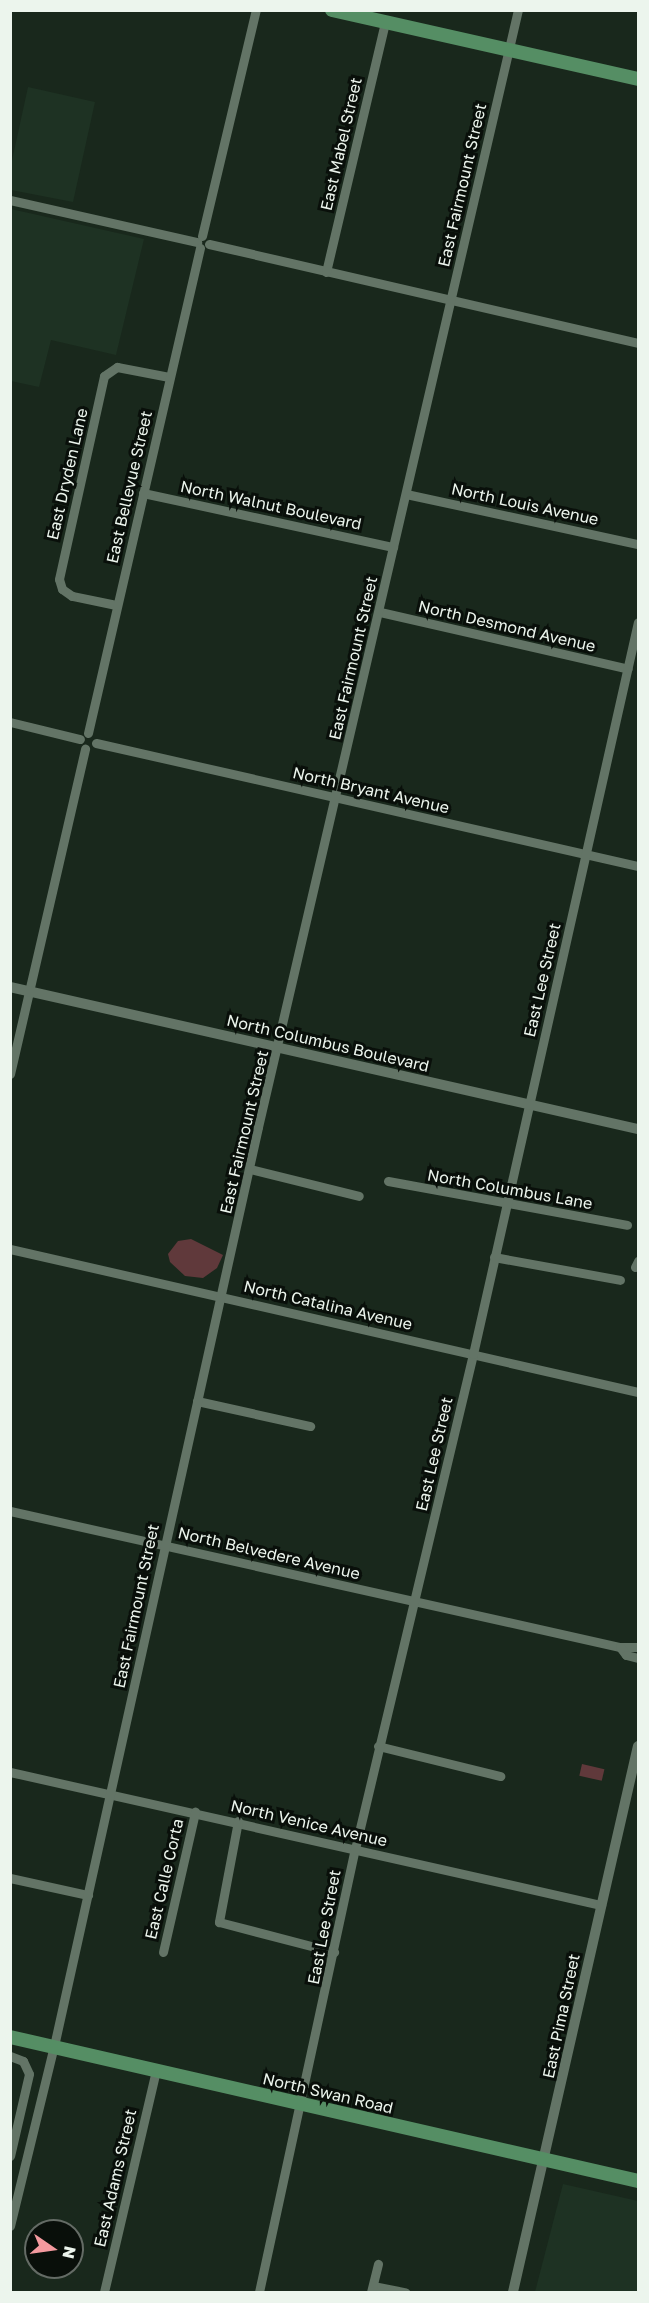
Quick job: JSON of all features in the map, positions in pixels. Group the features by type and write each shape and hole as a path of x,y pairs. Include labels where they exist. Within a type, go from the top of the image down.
{"main road":[{"path":"332,10 639,79"},
{"name":"North Swan Road","path":"10,2037 639,2181"}],"street":[{"name":"East Bellevue Street","path":"88,733 256,10"},
{"name":"East Fairmount Street","path":"10,2226 54,2046 221,1295 518,10"},
{"name":"East Mabel Street","path":"326,272 385,23"},
{"path":"10,200 639,343"},
{"name":"East Dryden Lane","path":"116,605 72,596 62,589 59,579 104,376 117,367 169,377"},
{"name":"North Walnut Boulevard","path":"143,493 393,547"},
{"name":"North Louis Avenue","path":"406,494 639,544"},
{"name":"North Desmond Avenue","path":"380,612 628,669"},
{"name":"East Lee Street","path":"259,2292 303,2104 378,1746 473,1354 639,622"},
{"path":"10,722 80,739 85,749 10,1074"},
{"path":"80,739 88,733 95,736 96,743 85,749"},
{"name":"North Bryant Avenue","path":"96,743 639,866"},
{"name":"North Columbus Boulevard","path":"10,987 639,1129"},
{"path":"250,1169 359,1196"},
{"name":"North Columbus Lane","path":"388,1181 627,1225"},
{"name":"North Catalina Avenue","path":"10,1249 221,1295 639,1392"},
{"path":"494,1257 620,1280"},
{"path":"197,1401 310,1426"},
{"name":"North Belvedere Avenue","path":"10,1511 620,1647"},
{"path":"620,1647 639,1647"},
{"path":"620,1647 626,1655 639,1658"},
{"path":"378,1746 500,1776"},
{"name":"East Pima Street","path":"513,2292 639,1746"},
{"name":"North Venice Avenue","path":"10,1772 238,1821 601,1905"},
{"name":"East Calle Corta","path":"163,1952 195,1812"},
{"path":"238,1821 219,1922 334,1952"},
{"path":"10,1878 88,1894"},
{"path":"10,2056 28,2068 10,2156"},
{"name":"East Adams Street","path":"104,2292 156,2070"},
{"path":"10,2173 22,2176"},
{"path":"378,2264 372,2289 405,2292"}],"shaded area":[{"path":"28,87 95,102 73,202 11,190 11,165"},
{"path":"11,209 144,239 116,355 51,340 39,387 11,381"},
{"path":"191,1239 223,1255 217,1268 203,1278 185,1276 170,1262 168,1254 178,1241"},
{"path":"582,1764 604,1769 602,1781 579,1776"},
{"path":"563,2184 638,2201 638,2292 535,2292"}]}
